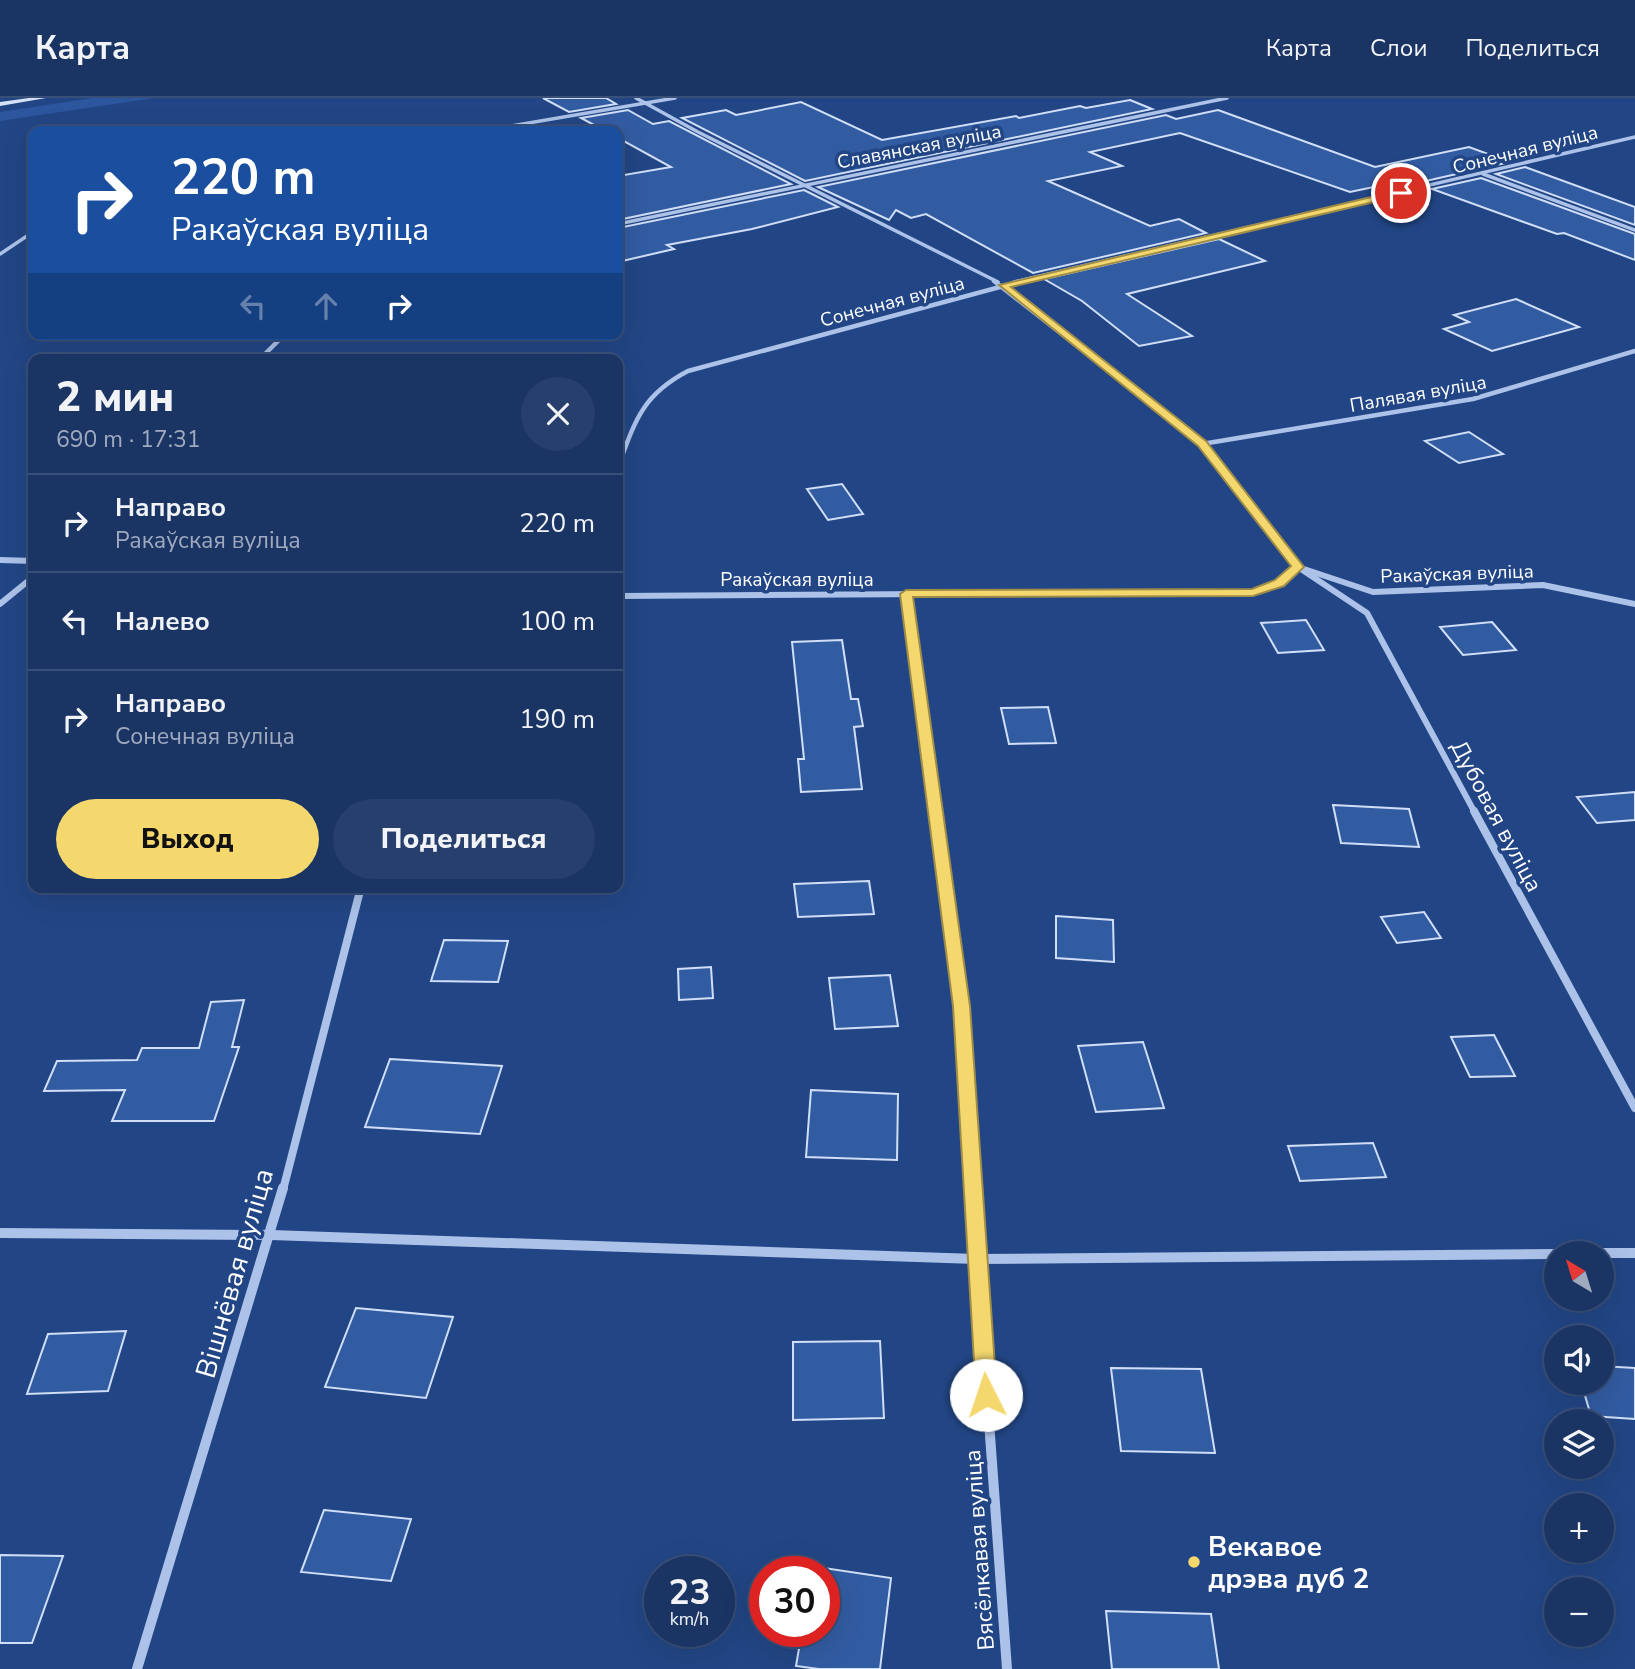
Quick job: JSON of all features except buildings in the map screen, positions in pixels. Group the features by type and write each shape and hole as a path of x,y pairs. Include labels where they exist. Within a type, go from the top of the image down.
{"street":[{"path":"0,104 43,98"},
{"name":"Дубовая вуліца","path":"636,98 800,184 1003,285 1202,444 1298,567 1367,613 1635,1108"},
{"path":"511,126 675,98"},
{"name":"Славянская вуліца","path":"623,223 800,184 1227,98"},
{"name":"Сонечная вуліца","path":"623,455 647,397 664,382 701,367 1003,285 1635,137"},
{"path":"1482,174 1635,230"},
{"path":"0,254 28,235"},
{"path":"265,354 279,340"},
{"name":"Палявая вуліца","path":"1202,444 1473,399 1635,351"},
{"path":"0,560 28,561"},
{"name":"Ракаўская вуліца","path":"623,596 1253,592 1279,583 1298,567 1373,592 1543,585 1635,604"},
{"path":"0,604 28,581"},
{"name":"Вясёлкавая вуліца","path":"906,594 962,1006 976,1259 1007,1669"},
{"name":"Вішнёвая вуліца","path":"137,1669 271,1235 359,893"},
{"path":"0,1233 271,1235 976,1259 1544,1254"},
{"path":"1614,1253 1635,1253"}],"shaded area":[{"path":"93,98 154,98 0,121 0,112"}],"place":[{"name":"Векавое дрэва дуб 2","path":"1194,1562"}],"route":[{"path":"986,1395 962,1006 906,594 1253,592 1279,583 1298,567 1202,444 1003,285 1401,193"}]}
